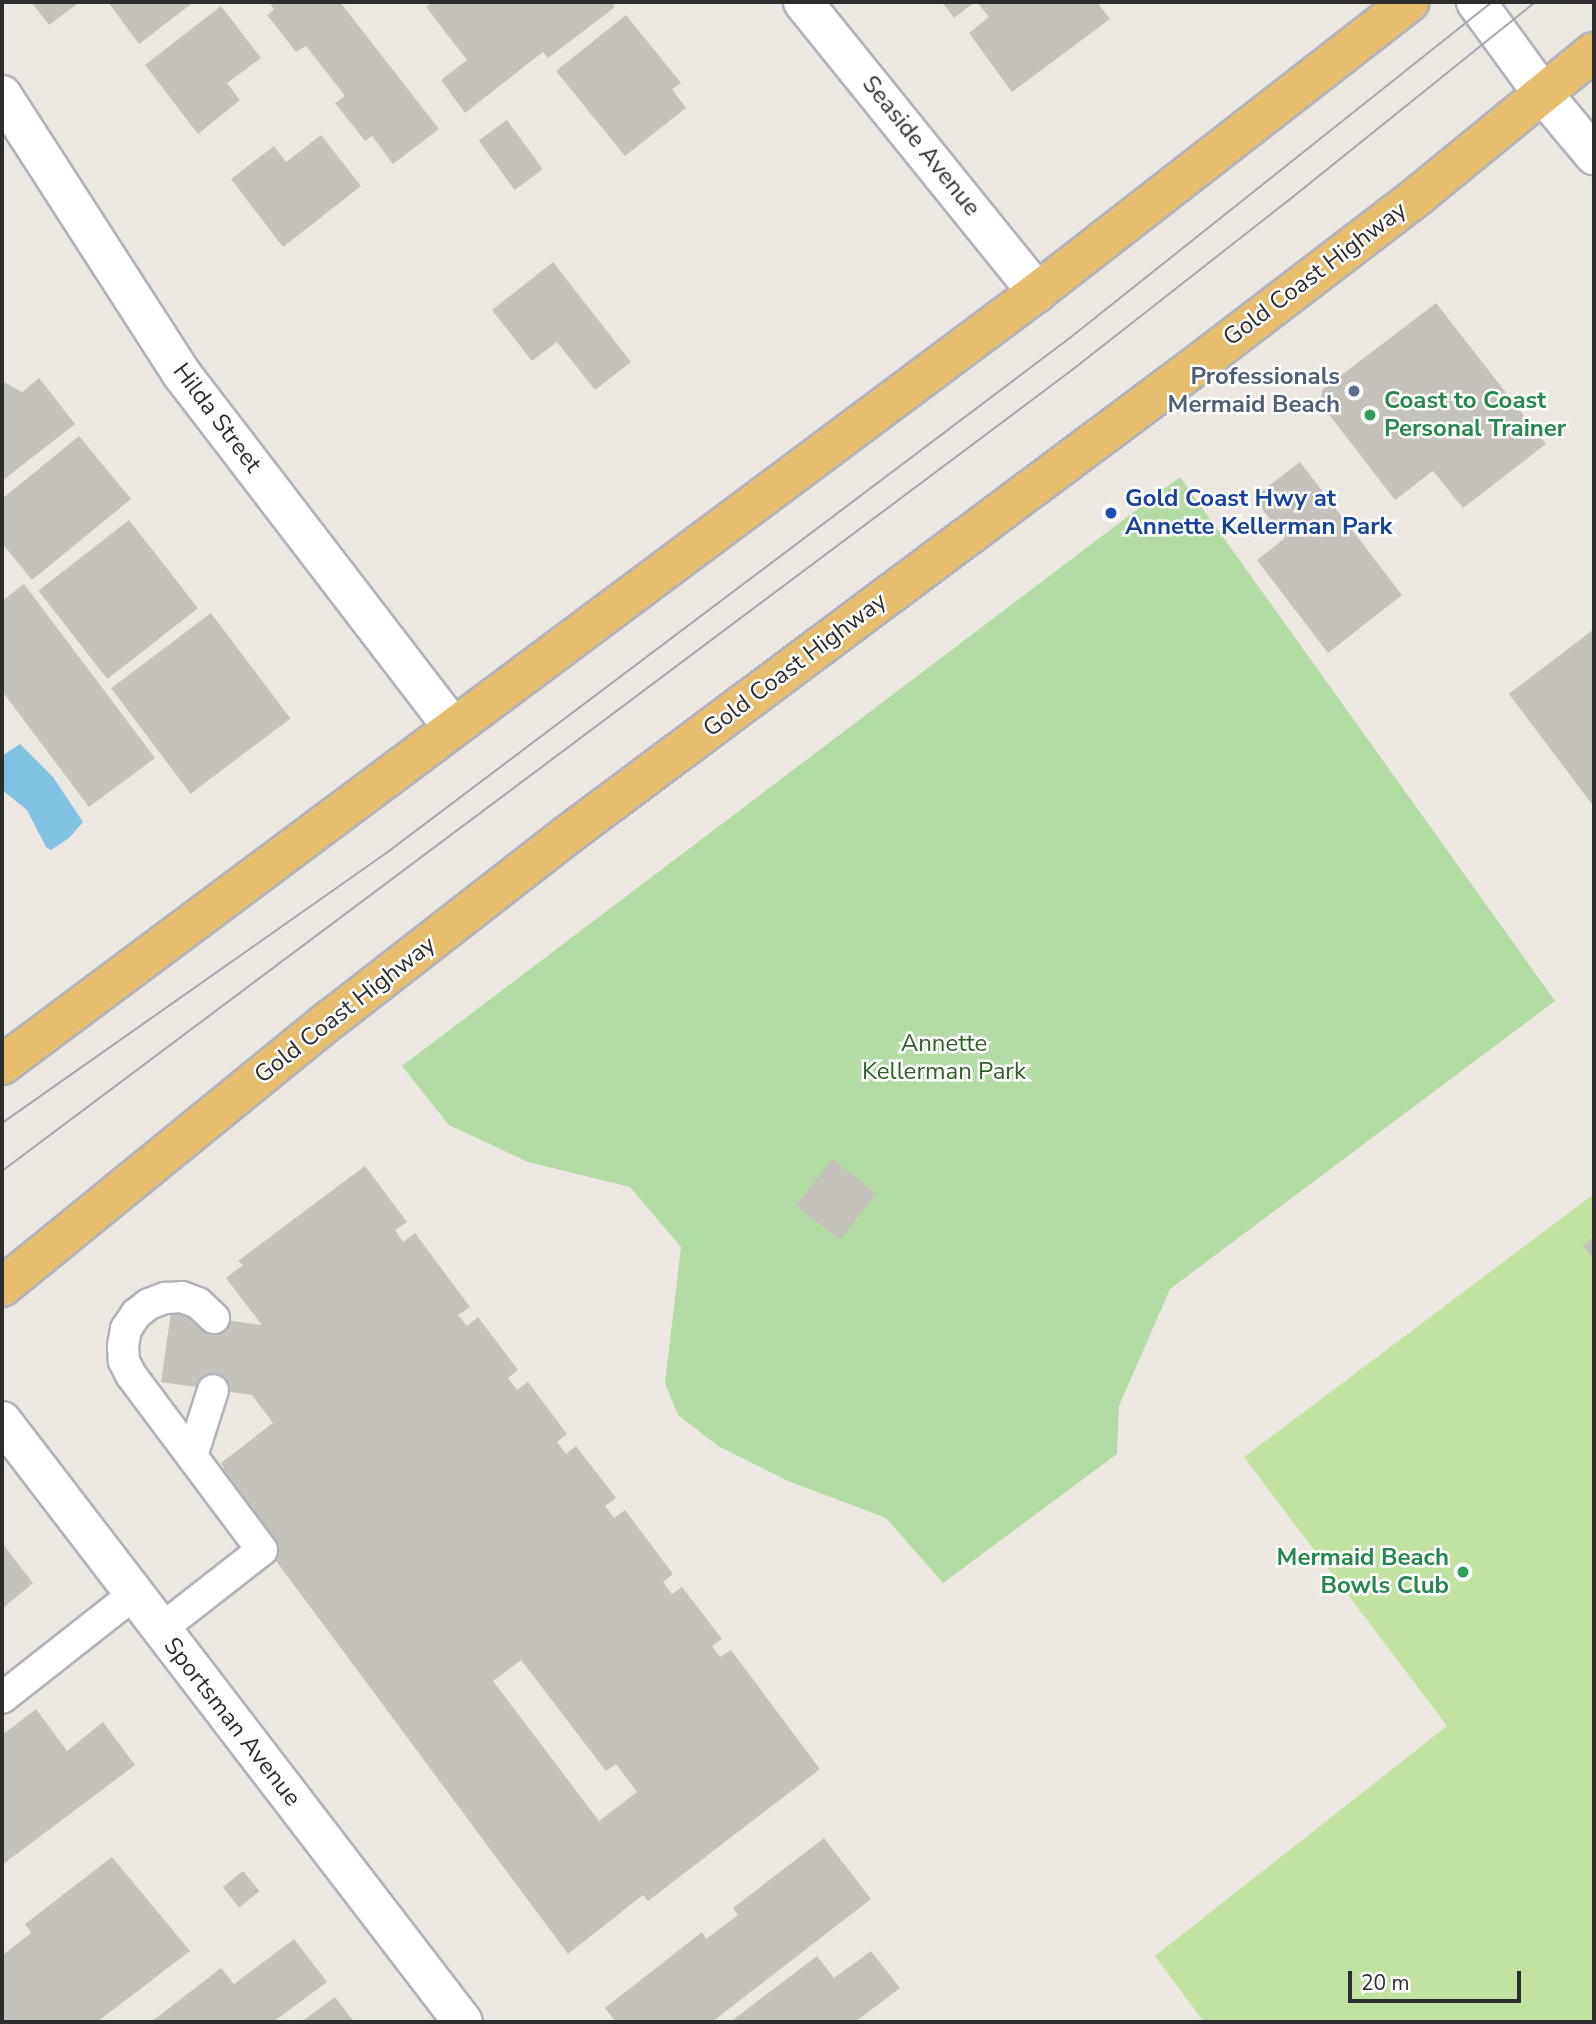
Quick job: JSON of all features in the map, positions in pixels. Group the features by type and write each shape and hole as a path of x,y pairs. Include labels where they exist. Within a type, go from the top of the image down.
{"highway":[{"path":"2,1065 1037,292 1409,2"},
{"name":"Gold Coast Highway","path":"2,1287 331,1019 566,836 1193,368 1419,195 1594,52"}],"street":[{"name":"Seaside Avenue","path":"803,2 1037,292"},
{"path":"1476,2 1543,94 1594,155"},
{"name":"Hilda Street","path":"2,95 181,373 453,727"},
{"name":"Sportsman Avenue","path":"2,1422 463,2022"}],"lane":[{"path":"161,1629 262,1550 131,1375 123,1346 127,1329 136,1314 149,1304 165,1298 182,1297 198,1303 214,1318"},
{"path":"192,1456 213,1390"},
{"path":"2,1698 133,1595"}],"green space":[{"name":"Annette Kellerman Park","path":"1180,477 1555,1001 1170,1289 1119,1406 1117,1454 943,1583 886,1518 788,1481 718,1446 678,1415 665,1383 681,1247 630,1187 528,1162 449,1125 402,1066"},
{"name":"Mermaid Beach Bowls Club","path":"1594,1194 1594,2022 1204,2022 1155,1956 1447,1726 1244,1457"}],"water":[{"path":"20,744 53,777 83,822 69,838 51,850 46,847 27,810 2,790 2,756"}],"building":[{"path":"31,2 80,2 49,25"},
{"path":"108,2 194,2 139,44"},
{"path":"269,2 340,2 439,129 393,164 372,136 365,141 335,103 345,96 306,46 296,52 267,15 274,10"},
{"path":"433,2 611,2 615,7 548,58 543,52 465,113 441,80 467,60 426,7"},
{"path":"942,2 975,2 954,18"},
{"path":"977,2 1097,2 1110,19 1012,92 969,33 989,17"},
{"path":"221,6 261,58 227,83 240,100 198,134 145,65"},
{"path":"626,15 681,83 672,89 686,108 625,156 556,71"},
{"path":"507,120 543,169 515,190 479,141"},
{"path":"321,135 361,186 283,247 231,179 274,146 286,162"},
{"path":"553,262 631,362 595,390 557,342 532,361 492,310"},
{"path":"1436,303 1546,444 1463,508 1433,471 1395,500 1320,403 1322,390"},
{"path":"39,378 75,424 2,481 2,381 22,392"},
{"path":"79,436 131,499 32,580 2,543 2,499"},
{"path":"1300,462 1402,595 1328,653 1257,560 1285,538 1253,498"},
{"path":"129,520 198,608 107,679 38,591"},
{"path":"24,584 155,758 89,807 2,691 2,601"},
{"path":"211,613 290,718 191,794 111,688"},
{"path":"1594,629 1594,807 1509,694"},
{"path":"832,1159 876,1193 840,1240 796,1205"},
{"path":"365,1166 407,1222 395,1230 403,1242 415,1233 470,1307 458,1315 467,1326 478,1317 518,1370 508,1378 517,1390 528,1382 567,1434 557,1442 566,1454 576,1446 616,1498 605,1506 614,1518 625,1510 673,1574 663,1582 672,1594 682,1587 722,1639 712,1646 720,1657 731,1650 820,1769 648,1901 643,1895 568,1954 213,1476 224,1468 221,1463 273,1423 252,1395 161,1382 171,1312 262,1325 226,1278 243,1265 238,1261","holes":["521,1660 606,1771 616,1764 637,1792 599,1821 493,1681"]},
{"path":"1594,1237 1594,1260 1583,1246"},
{"path":"2,1543 33,1583 2,1609"},
{"path":"36,1709 67,1751 103,1722 135,1765 2,1865 2,1735"},
{"path":"824,1838 871,1899 712,2022 616,2022 605,2008 702,1932 706,1939 738,1915 733,1908"},
{"path":"112,1857 190,1951 97,2022 2,2022 2,1951 4,1954 31,1933 25,1924"},
{"path":"243,1871 259,1891 239,1908 223,1887"},
{"path":"294,1939 327,1982 273,2022 151,2022 221,1968 234,1984"},
{"path":"871,1951 900,1988 855,2022 730,2022 817,1956 834,1978"},
{"path":"335,1997 354,2022 301,2022"}],"tram line":[{"path":"2,1123 389,851 1071,337 1492,2"},
{"path":"2,1171 1072,370 1535,2"}],"place":[{"name":"Professionals Mermaid Beach","path":"1354,391"},
{"name":"Coast to Coast Personal Trainer","path":"1370,415"},
{"name":"Gold Coast Hwy at Annette Kellerman Park","path":"1111,513"},
{"name":"Mermaid Beach Bowls Club","path":"1463,1572"}]}
